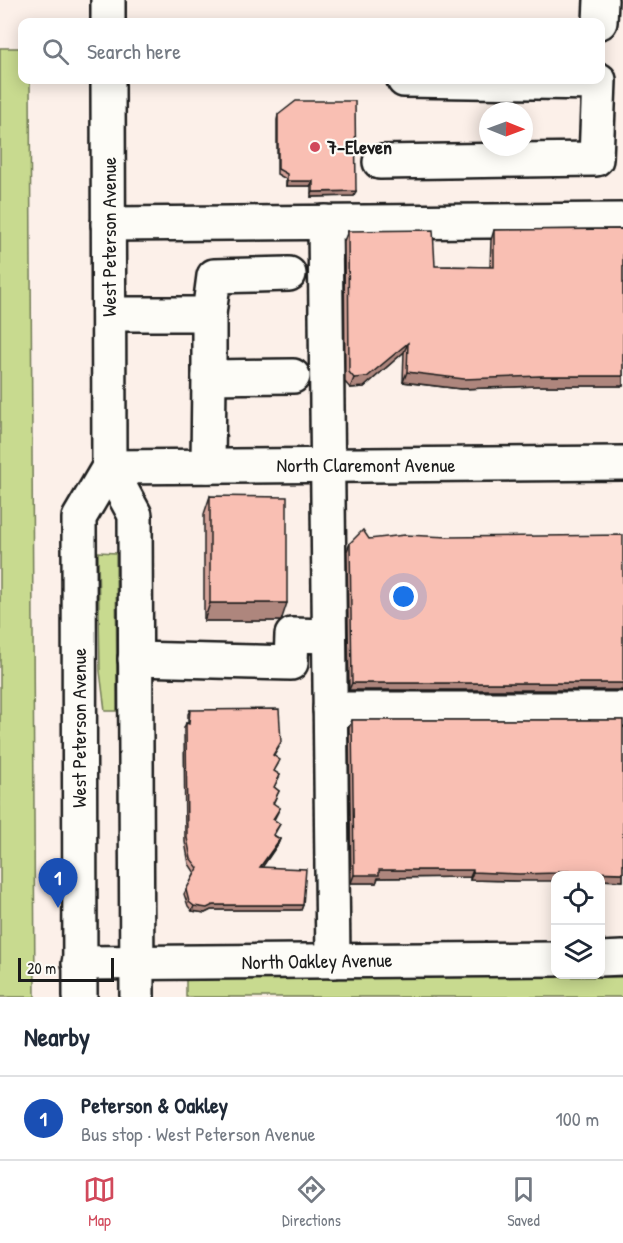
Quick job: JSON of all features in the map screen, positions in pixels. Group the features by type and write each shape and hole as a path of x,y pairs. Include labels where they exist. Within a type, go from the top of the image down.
{"main road":[{"path":"108,0 108,18"},
{"path":"600,18 601,0"},
{"name":"West Peterson Avenue","path":"108,84 109,466 135,515 137,997"},
{"path":"380,162 596,159 598,84"},
{"path":"108,224 623,220"},
{"path":"325,222 333,961"},
{"path":"208,466 209,314 214,276 289,274"},
{"path":"109,314 209,314"},
{"path":"209,377 293,376"},
{"name":"North Claremont Avenue","path":"109,466 623,463"},
{"name":"West Peterson Avenue","path":"80,997 79,518 109,466"},
{"path":"135,659 291,663 292,635 329,636"},
{"path":"330,709 623,709"},
{"path":"605,959 623,958"},
{"name":"North Oakley Avenue","path":"79,963 551,959"}],"green space":[{"path":"0,48 18,48 18,84 30,84 35,997 0,997"},
{"path":"98,552 116,553 117,711 105,711 100,671"},
{"path":"186,976 551,977 551,979 623,977 623,997 186,997"}],"building":[{"name":"7-Eleven","path":"296,101 355,101 356,191 313,192 313,181 287,181 287,174 278,169 278,115"},
{"path":"623,229 623,376 464,379 407,372 408,343 367,377 354,378 349,372 348,231 433,230 435,266 494,267 494,230"},
{"path":"210,496 287,497 287,603 210,603"},
{"path":"363,530 369,539 405,535 448,537 623,535 623,683 352,683 350,543"},
{"path":"279,709 281,742 273,755 280,760 274,771 280,775 274,787 279,791 273,803 280,808 273,819 280,824 273,835 280,839 260,867 306,869 303,905 213,905 207,908 194,906 189,902 186,890 198,868 191,859 187,838 186,723 189,724 190,710"},
{"path":"352,720 623,720 623,873 551,871 551,873 519,874 473,872 473,870 379,870 379,875 354,875"}],"place":[{"name":"7-Eleven","path":"315,147"},
{"name":"Peterson & Oakley","path":"58,908"}]}
